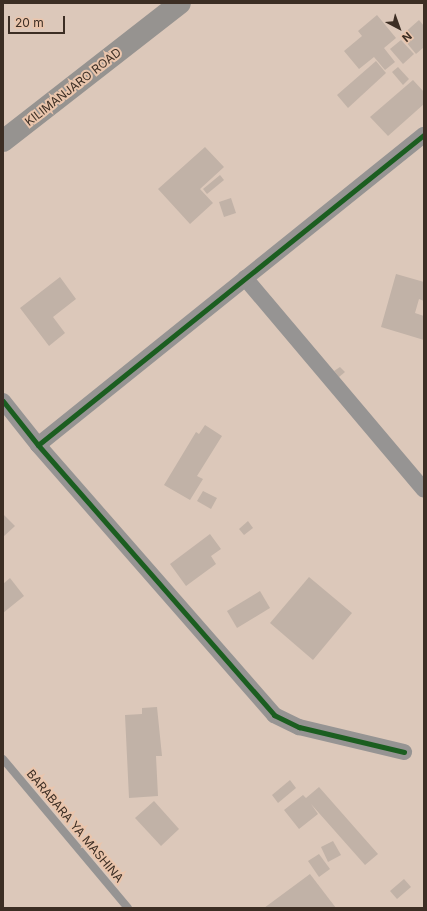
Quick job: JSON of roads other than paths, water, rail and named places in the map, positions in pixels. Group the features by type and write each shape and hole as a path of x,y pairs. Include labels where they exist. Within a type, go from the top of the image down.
{"main road":[{"name":"KILIMANJARO ROAD","path":"3,141 180,3"}],"street":[{"path":"38,445 424,134"},
{"path":"245,278 424,490"},
{"path":"3,401 38,445 274,715 300,727 404,752"}],"lane":[{"name":"BARABARA YA MASHINA","path":"3,759 128,908"}]}
